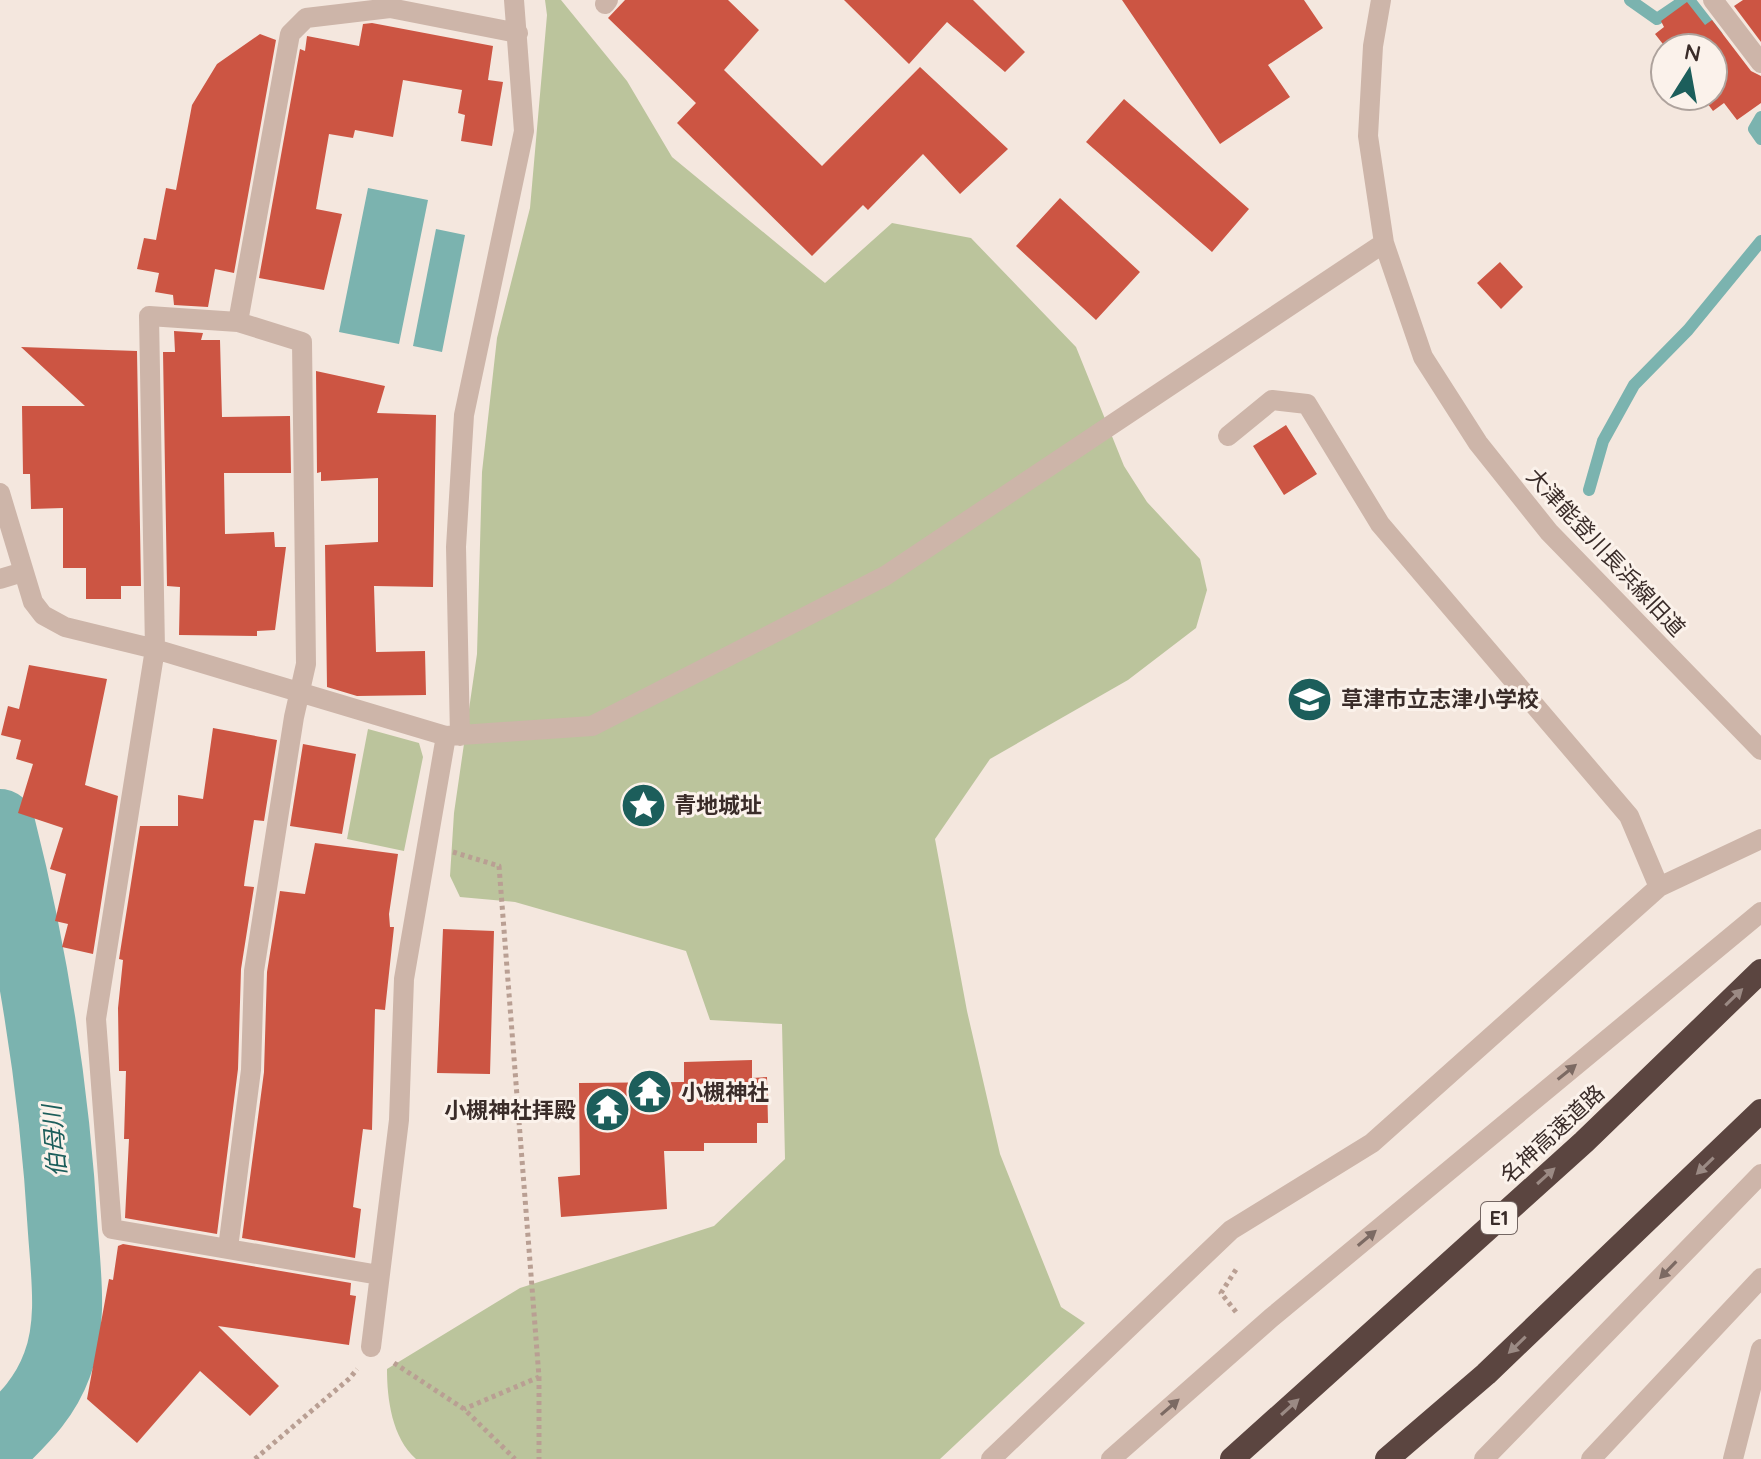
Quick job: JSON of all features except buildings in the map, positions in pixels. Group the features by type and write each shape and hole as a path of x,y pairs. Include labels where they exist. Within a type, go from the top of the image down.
{"highway":[{"name":"名神高速道路","path":"1232,1459 1584,1142 1761,971"},
{"path":"1387,1459 1486,1374 1761,1111"}],"street":[{"path":"371,1347 399,1120 404,979 453,736 456,547 464,415 524,131 514,0"},
{"name":"大津能登川長浜線旧道","path":"1381,0 1373,46 1368,136 1384,243 1423,357 1478,443 1549,532 1756,745"},
{"path":"1713,0 1761,63"},
{"path":"238,322 290,34 306,18 390,8 518,33"},
{"path":"0,493 33,602 43,615 65,627 155,649 453,736 592,726 885,576 1384,243"},
{"path":"228,1248 251,1070 254,971 306,649 302,342 238,322 149,316 155,649 96,1019 112,1229 379,1275"},
{"path":"1228,436 1272,400 1307,404 1380,524 1629,816 1659,887"},
{"path":"0,579 23,572"},
{"path":"991,1459 1231,1230 1372,1143 1659,887 1761,839"},
{"path":"1111,1459 1271,1318 1761,912"},
{"path":"1484,1459 1761,1174"},
{"path":"1597,1458 1761,1278"},
{"path":"1733,1459 1761,1349"}],"path":[{"path":"429,844 499,866 539,1377 539,1459"},
{"path":"1242,1318 1221,1293 1244,1258"},
{"path":"255,1459 350,1378 371,1347 464,1409 515,1459"},
{"path":"464,1409 539,1377"}],"green space":[{"path":"545,0 561,0 627,81 672,157 825,283 892,223 971,238 1076,347 1124,466 1147,502 1200,559 1207,590 1196,628 1128,680 990,759 935,839 967,1011 1000,1154 1061,1307 1085,1323 940,1459 416,1459 401,1440 392,1417 387,1369 520,1288 714,1226 785,1159 782,1024 710,1020 686,951 515,902 460,897 450,876 454,813 477,654 482,472 497,338 530,208 547,15"},
{"path":"368,729 419,743 423,757 404,851 347,839"}],"water":[{"path":"368,188 428,200 399,344 339,332"},
{"path":"436,229 465,235 442,352 413,346"}],"waterway":[{"path":"1630,0 1657,19 1685,0"},
{"path":"1689,0 1714,32"},
{"path":"1761,117 1754,129 1761,139"},
{"path":"1589,490 1603,441 1634,385 1688,330 1761,241"},
{"name":"伯母川","path":"0,824 33,976 49,1078 67,1299 62,1349 52,1377 33,1407 0,1442"}],"place":[{"name":"草津市立志津小学校","path":"1310,699"},
{"name":"青地城址","path":"643,805"},
{"name":"小槻神社","path":"650,1092"},
{"name":"小槻神社拝殿","path":"607,1110"}]}
